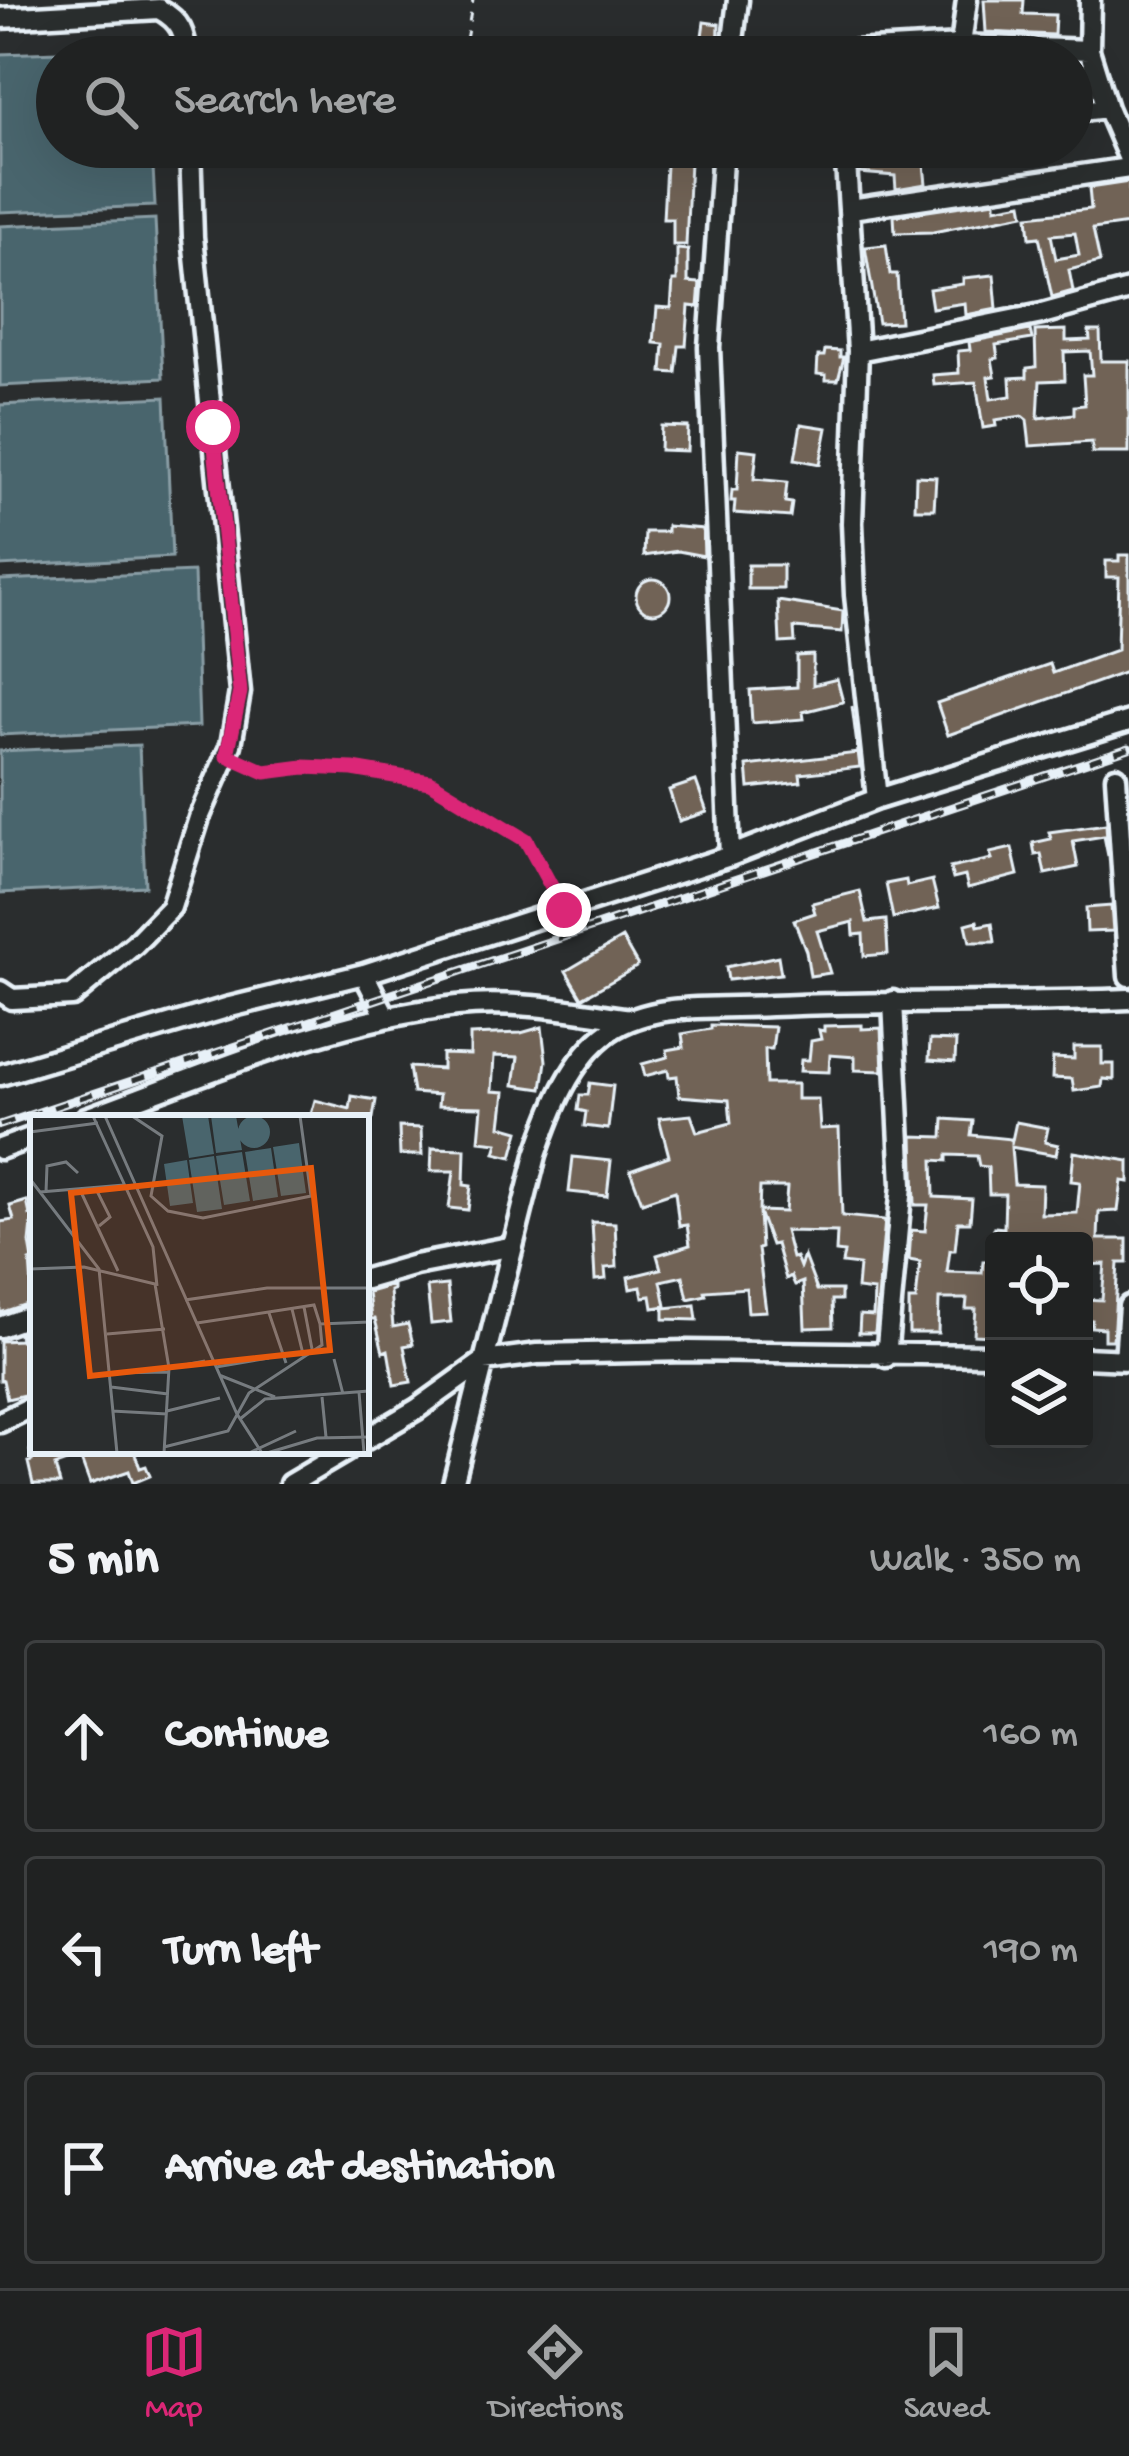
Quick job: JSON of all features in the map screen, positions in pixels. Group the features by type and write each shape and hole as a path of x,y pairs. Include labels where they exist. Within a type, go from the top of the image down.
{"street":[{"path":"734,36 738,0"},
{"path":"963,36 967,0"},
{"path":"1089,36 1090,0"},
{"path":"0,18 159,9 182,28 183,36"},
{"path":"1093,63 1129,159"},
{"path":"1093,110 1107,108"},
{"path":"0,991 12,999 72,997 171,907 227,755 240,692 193,237 191,168"},
{"path":"722,168 709,347 730,856"},
{"path":"847,168 857,352 854,578 877,800"},
{"path":"851,208 1129,168"},
{"path":"857,352 1042,314 1129,290"},
{"path":"0,1075 230,1007 364,974 730,856 877,800 1129,721"},
{"path":"1116,777 1129,976"},
{"path":"364,974 386,1017"},
{"path":"453,1484 509,1247 554,1104 584,1057 608,1033 632,1019 676,1010 893,1001 1129,999"},
{"path":"886,1357 902,1185 893,1001"},
{"path":"94,1115 296,1042 386,1017 460,1006 530,1005 632,1019"},
{"path":"0,1149 30,1138"},
{"path":"369,1278 509,1247"},
{"path":"1093,1358 1127,1360 1129,1306"},
{"path":"0,1328 30,1316"},
{"path":"369,1437 484,1361 537,1354 688,1351 985,1355"},
{"path":"0,1422 30,1407"},
{"path":"290,1484 341,1454"}],"path":[{"path":"466,36 472,0"},
{"path":"227,755 265,772 304,767 353,769 430,782 526,840 564,910"}],"water":[{"path":"36,53 36,168 153,168 155,206 0,212 0,54"},
{"path":"155,219 163,378 0,386 0,226"},
{"path":"165,397 172,557 0,566 0,405"},
{"path":"194,572 199,726 0,735 0,580"},
{"path":"139,745 145,886 0,893 0,751"}],"building":[{"path":"984,0 1024,0 1023,14 1055,15 1054,35 986,32"},
{"path":"704,22 719,24 719,36 702,36"},
{"path":"666,168 690,168 686,245 673,245 673,219 663,219"},
{"path":"860,168 924,168 926,184 896,189 895,176 860,173"},
{"path":"1129,182 1129,224 1093,229 1100,262 1069,270 1073,291 1052,297 1039,237 1030,238 1028,216 1091,209 1089,188","holes":["1075,233 1079,255 1056,259 1051,235"]},
{"path":"995,201 995,208 1022,203 1024,214 933,232 895,233 894,216"},
{"path":"886,245 890,274 897,274 900,322 878,323 865,247"},
{"path":"677,249 688,250 688,282 700,283 698,307 689,306 686,346 679,346 676,373 662,372 664,344 654,343 657,307 671,308"},
{"path":"994,275 997,309 966,315 965,303 932,308 929,289"},
{"path":"1030,330 1032,339 996,345 995,376 988,377 991,399 1011,396 1010,378 1027,377 1027,368 1036,367 1035,331 1066,330 1066,341 1090,340 1089,331 1100,331 1101,361 1129,361 1129,453 1092,453 1092,442 1030,446 1027,420 1022,416 995,420 996,426 983,428 976,382 934,385 933,375 959,373 958,351 970,350 969,342","holes":["1090,351 1092,375 1083,375 1085,405 1074,406 1074,414 1038,418 1040,381 1065,380 1064,352"]},
{"path":"825,350 840,351 844,357 838,380 817,374 818,356 824,356"},
{"path":"801,424 827,428 820,464 795,459"},
{"path":"661,426 688,427 687,451 660,450"},
{"path":"739,449 757,451 754,479 787,482 785,502 792,503 790,517 734,513 735,501 731,501 732,490 737,490"},
{"path":"916,476 936,477 934,509 915,509"},
{"path":"667,526 703,529 704,556 678,551 644,556 645,532 667,532"},
{"path":"1119,555 1129,555 1129,671 948,735 937,703 1050,664 1053,673 1117,650 1119,577 1106,577 1106,561 1119,561"},
{"path":"748,565 783,565 783,589 748,589"},
{"path":"653,579 665,584 670,596 665,608 653,613 641,608 636,596 641,584"},
{"path":"778,601 843,611 842,632 794,628 795,642 780,643"},
{"path":"813,655 813,685 837,679 843,702 803,712 804,719 752,723 750,690 797,687 797,656"},
{"path":"852,706 860,767 800,774 801,782 749,788 747,766 858,753"},
{"path":"696,781 707,812 679,821 669,790"},
{"path":"1106,824 1108,856 1104,836 1073,841 1078,867 1045,874 1033,843 1051,839 1049,832"},
{"path":"1012,848 1018,875 968,888 965,876 953,879 950,868 992,859 990,853"},
{"path":"906,880 907,886 932,880 939,908 893,918 886,884"},
{"path":"860,891 867,922 886,920 888,954 864,956 863,934 854,935 853,922 817,931 830,973 810,976 794,920 815,913 812,903"},
{"path":"1111,906 1113,931 1087,932 1086,908"},
{"path":"977,921 978,926 992,923 995,942 970,942 966,924"},
{"path":"622,938 638,966 582,998 566,971"},
{"path":"778,956 781,974 728,980 726,967"},
{"path":"711,1025 775,1027 772,1049 765,1049 766,1084 797,1084 797,1099 818,1099 820,1129 839,1128 842,1216 885,1220 875,1333 859,1333 860,1315 873,1316 874,1291 857,1289 859,1265 842,1263 844,1253 836,1252 837,1232 785,1231 792,1258 796,1257 800,1267 804,1256 817,1290 841,1290 841,1300 832,1300 833,1327 805,1328 803,1282 795,1285 791,1276 786,1279 776,1244 771,1245 759,1212 758,1249 766,1311 748,1312 746,1288 705,1291 706,1295 688,1299 683,1276 661,1281 666,1306 653,1308 651,1296 643,1297 641,1287 630,1289 628,1277 661,1269 657,1255 690,1245 687,1225 679,1226 675,1191 642,1202 630,1170 669,1156 659,1118 691,1115 697,1132 731,1123 729,1100 679,1096 677,1076 669,1077 668,1070 645,1076 642,1064 684,1047 682,1034 711,1029","holes":["760,1187 787,1187 785,1212 759,1211"]},
{"path":"862,1025 862,1029 881,1028 883,1071 855,1070 855,1057 830,1055 829,1072 800,1071 801,1060 809,1060 811,1041 821,1039 819,1030 824,1031 824,1026"},
{"path":"542,1027 546,1061 542,1089 514,1085 518,1057 494,1056 492,1091 505,1092 501,1126 519,1131 512,1157 495,1153 498,1143 479,1141 482,1107 438,1106 439,1095 413,1093 409,1067 442,1069 442,1054 470,1055 470,1035 521,1033"},
{"path":"930,1040 956,1041 955,1062 929,1060"},
{"path":"1074,1047 1102,1047 1102,1064 1114,1064 1114,1080 1103,1079 1102,1087 1074,1091 1072,1079 1052,1078 1053,1058 1074,1059"},
{"path":"590,1083 613,1086 608,1129 584,1126 586,1112 578,1110 580,1095 588,1095"},
{"path":"352,1096 376,1100 373,1118 311,1115 315,1100 350,1109"},
{"path":"944,1119 973,1121 971,1135 1011,1139 1011,1145 1016,1122 1048,1128 1045,1142 1058,1145 1056,1155 1011,1147 1014,1184 1042,1185 1041,1214 1077,1213 1080,1182 1071,1181 1074,1152 1129,1161 1129,1182 1122,1181 1118,1211 1099,1212 1098,1239 1127,1239 1127,1263 1118,1263 1113,1340 1104,1340 1104,1328 1093,1327 1093,1300 1102,1300 1105,1264 1093,1265 1093,1232 994,1232 994,1227 1004,1228 1005,1194 989,1194 988,1167 979,1166 977,1156 947,1155 947,1161 933,1160 934,1197 972,1199 970,1222 958,1222 947,1272 982,1273 985,1261 985,1336 974,1335 976,1309 966,1309 967,1299 939,1299 938,1333 909,1333 909,1300 916,1300 920,1262 909,1260 911,1230 925,1231 928,1205 915,1205 913,1136 943,1137"},
{"path":"399,1127 421,1128 422,1155 400,1155"},
{"path":"432,1148 465,1149 464,1185 471,1186 468,1210 449,1208 454,1171 431,1171"},
{"path":"573,1157 611,1161 607,1196 569,1192"},
{"path":"27,1201 30,1215 30,1303 0,1313 0,1222 14,1220 10,1206"},
{"path":"592,1222 615,1223 617,1267 605,1268 606,1279 595,1280"},
{"path":"393,1285 393,1327 408,1324 413,1344 404,1346 411,1382 394,1385 388,1350 383,1352 375,1319 371,1319 369,1292"},
{"path":"447,1285 451,1322 431,1324 427,1287"},
{"path":"695,1305 697,1320 664,1319 664,1308"},
{"path":"30,1330 30,1394 7,1399 0,1380 0,1341 20,1340 19,1335"},
{"path":"31,1454 135,1454 140,1468 146,1466 150,1476 133,1483 129,1471 90,1484 80,1457 55,1466 60,1484 33,1484 28,1462"}],"railway":[{"path":"0,1125 1129,748"}],"route":[{"path":"213,427 240,692 227,755 265,772 304,767 353,769 430,782 526,840 564,910"}]}
